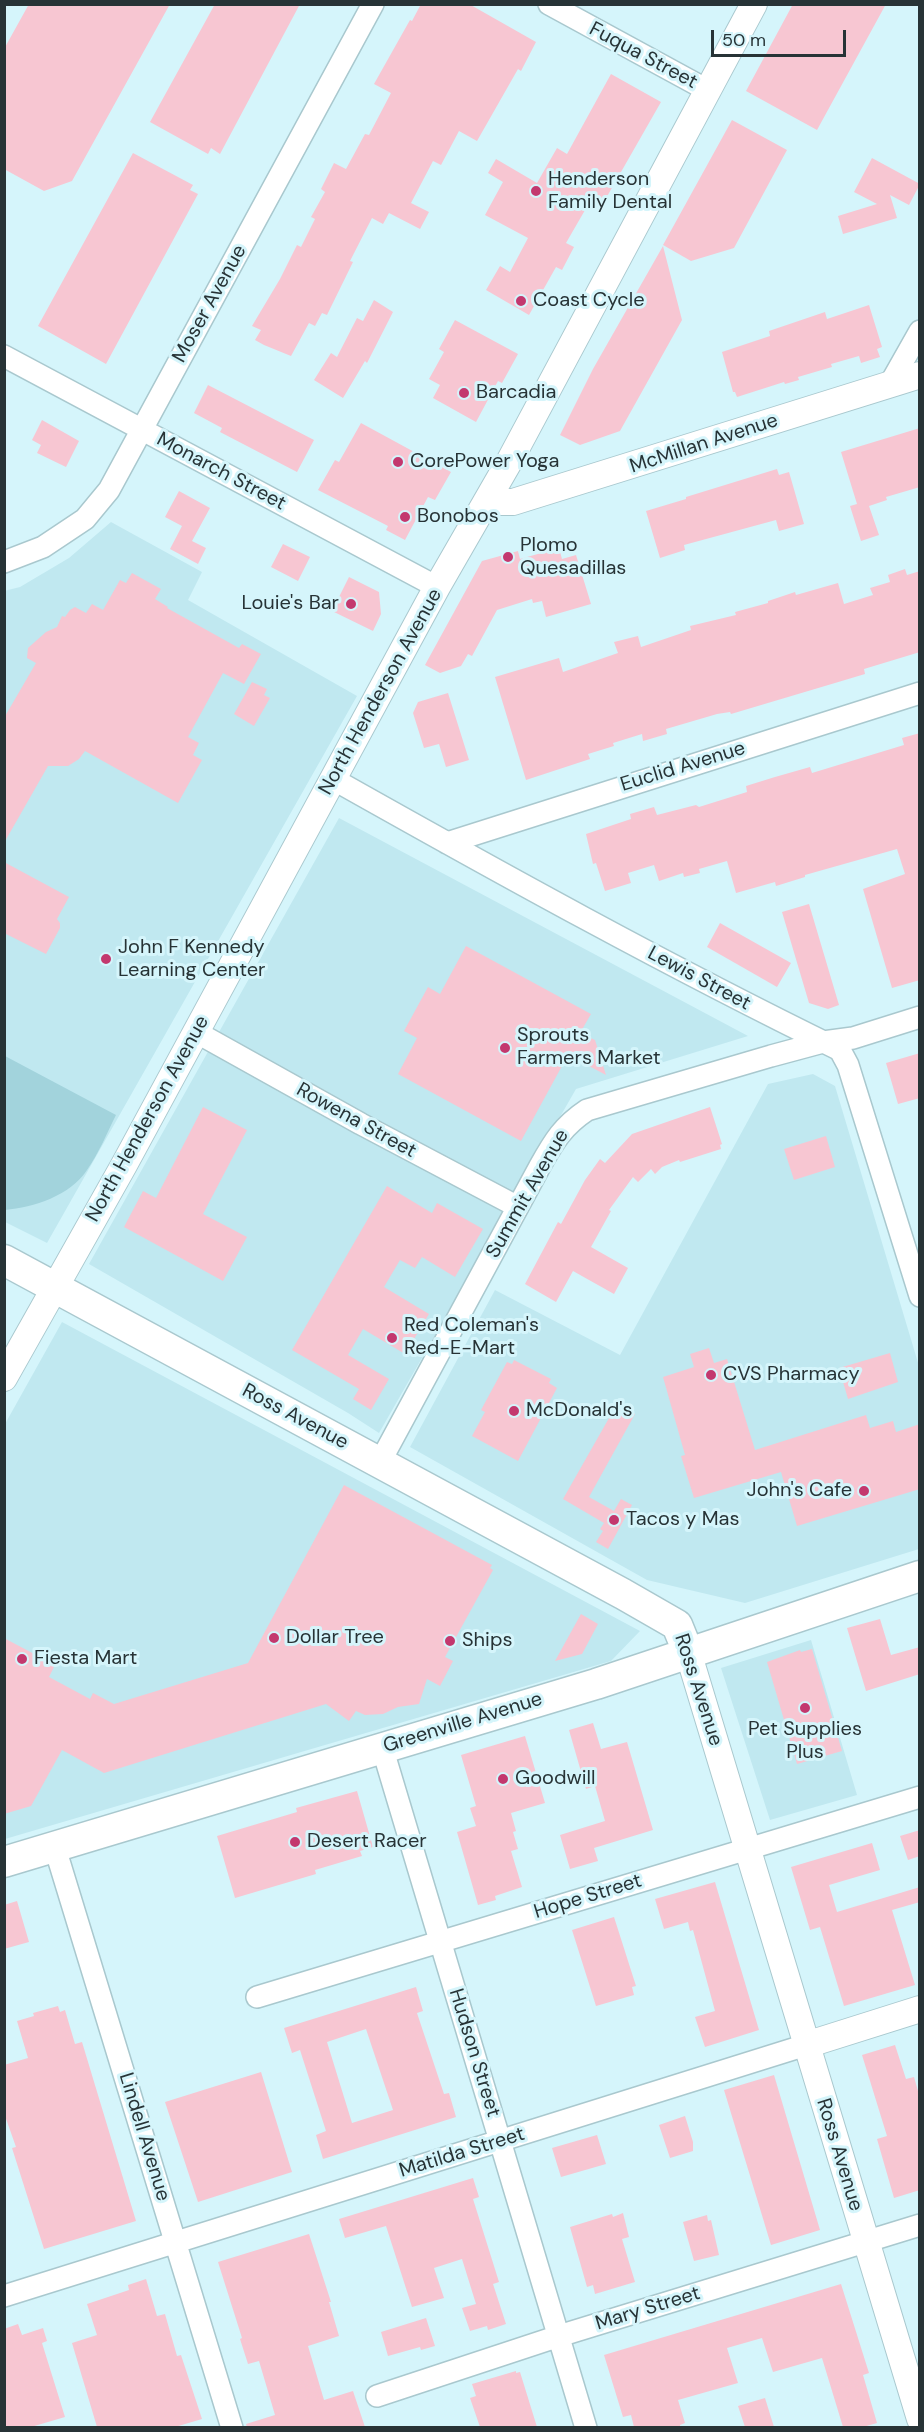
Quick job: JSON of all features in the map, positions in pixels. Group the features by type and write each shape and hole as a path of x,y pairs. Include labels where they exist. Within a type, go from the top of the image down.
{"main road":[{"name":"Ross Avenue","path":"4,1260 580,1570 677,1625 688,1652"},
{"name":"Greenville Avenue","path":"4,1862 596,1684 920,1576"}],"street":[{"name":"Moser Avenue","path":"4,562 43,547 85,519 109,490 140,429 270,196 373,4"},
{"name":"Fuqua Street","path":"549,4 707,90"},
{"name":"North Henderson Avenue","path":"4,1378 196,1032 437,587 486,502 754,4"},
{"path":"890,384 920,331"},
{"name":"Monarch Street","path":"4,356 437,587"},
{"name":"McMillan Avenue","path":"486,502 513,502 920,375"},
{"name":"Euclid Avenue","path":"447,843 920,693"},
{"name":"Lewis Street","path":"333,779 718,990 840,1050 848,1065 920,1296"},
{"name":"Summit Avenue","path":"380,1462 556,1138 569,1122 587,1110 823,1042 853,1038 920,1017"},
{"name":"Rowena Street","path":"196,1032 518,1207"},
{"name":"Ross Avenue","path":"688,1652 920,2419"},
{"name":"Hudson Street","path":"382,1747 586,2427"},
{"name":"Hope Street","path":"257,1997 920,1797"},
{"name":"Lindell Avenue","path":"55,1848 232,2427"},
{"name":"Matilda Street","path":"4,2296 920,2009"},
{"name":"Mary Street","path":"377,2396 559,2336 920,2225"}],"shaded area":[{"name":"John F Kennedy Learning Center","path":"111,522 202,572 188,600 357,696 47,1243 5,1222 4,591 20,587 69,558"},
{"path":"339,818 748,1036 576,1089 379,1433 89,1264"},
{"path":"5,1056 116,1115 91,1163 71,1187 39,1203 5,1210"},
{"path":"813,1074 835,1086 919,1366 919,1549 745,1603 647,1580 410,1447 495,1290 620,1355 768,1084"},
{"path":"62,1322 640,1631 611,1661 5,1839 5,1424"},
{"path":"811,1640 857,1795 770,1820 721,1668"}],"building":[{"path":"29,4 170,4 72,181 44,191 4,169 4,49"},
{"path":"215,4 300,4 220,154 211,148 208,154 150,122"},
{"path":"421,4 469,4 536,42 521,71 518,69 477,141 459,131 441,165 433,161 411,203 429,212 420,229 389,213 383,224 372,218 350,261 353,262 327,315 322,313 315,326 309,323 291,356 264,345 255,340 261,330 252,326 297,245 301,247 315,219 311,217 325,192 321,189 334,163 346,169 365,134 369,135 391,93 374,84"},
{"path":"793,4 886,4 817,130 746,91"},
{"path":"611,74 661,102 605,200 599,197 596,201 592,198 566,243 574,247 562,270 556,267 529,315 486,290 500,266 510,272 528,238 485,215 503,182 488,173 496,159 537,183 557,148 567,154"},
{"path":"732,120 787,150 734,248 691,261 663,245"},
{"path":"133,153 193,185 190,190 198,194 106,364 38,326"},
{"path":"872,158 920,184 909,205 890,195 897,218 843,234 838,216 877,204 854,192"},
{"path":"663,246 682,320 620,431 580,445 560,435 593,369"},
{"path":"374,300 393,312 367,363 365,361 343,398 314,380 331,353 337,357 357,318 363,321"},
{"path":"869,305 882,347 877,349 880,357 861,363 859,356 831,364 832,367 798,377 799,380 785,384 784,382 737,397 733,392 722,352 770,336 769,331 825,312 827,319"},
{"path":"455,320 518,354 502,383 498,381 476,422 433,398 440,385 429,379 444,352 439,349"},
{"path":"208,385 314,440 297,472 220,432 222,428 194,413"},
{"path":"42,420 79,441 66,467 37,453 41,445 32,440"},
{"path":"361,423 451,472 435,500 428,497 405,540 386,530 388,526 318,490 335,460 339,462"},
{"path":"920,428 920,487 886,497 887,500 869,506 879,535 861,541 850,506 857,504 841,452"},
{"path":"777,469 779,475 789,472 804,524 779,531 776,520 684,545 685,550 660,558 646,511"},
{"path":"179,491 210,508 192,541 206,548 198,564 170,549 182,526 165,517"},
{"path":"283,544 310,557 298,581 271,567"},
{"path":"559,548 562,559 576,555 591,604 546,617 542,601 533,603 532,599 497,610 472,656 468,654 461,666 440,673 425,665 482,561 518,551 520,559"},
{"path":"905,569 907,575 920,571 920,652 864,669 865,674 731,714 730,712 717,714 666,729 667,734 643,741 642,734 613,743 614,746 588,754 590,759 526,780 495,677 559,658 563,672 618,653 614,642 638,636 641,647 691,630 690,626 736,615 735,612 768,603 768,601 795,592 796,595 838,583 844,604 873,595 870,588 890,582 888,575"},
{"path":"132,573 161,589 155,599 167,608 239,648 242,644 261,654 244,684 223,673 188,737 199,743 193,755 202,760 178,803 85,751 79,759 68,766 48,766 4,843 4,718 36,663 27,658 28,648 46,632 57,627 62,616 65,617 75,607 86,613 92,604 103,610 120,580 126,583"},
{"name":"Louie's Bar","path":"349,577 379,592 381,614 373,631 332,611"},
{"path":"252,682 267,689 264,695 270,698 254,726 234,714"},
{"path":"448,693 469,760 446,767 439,744 424,748 413,713 418,702"},
{"path":"920,733 920,980 892,988 863,889 905,874 897,849 805,875 805,877 776,886 775,882 736,893 727,861 699,869 700,873 684,877 683,873 659,881 654,865 628,873 631,883 605,891 596,863 593,864 586,834 631,819 630,814 654,807 657,815 696,805 699,807 747,792 746,786 775,777 810,767 812,773 904,745 902,738"},
{"path":"4,862 69,897 57,919 60,928 46,954 4,933"},
{"path":"809,904 839,1005 828,1009 809,1003 782,912"},
{"path":"720,923 791,963 777,987 707,947"},
{"name":"Sprouts Farmers Market","path":"466,946 591,1014 580,1033 595,1040 606,1075 568,1055 521,1141 398,1074 417,1038 404,1031 428,987 440,994"},
{"path":"920,1053 920,1098 898,1104 886,1063"},
{"path":"203,1107 247,1130 203,1214 247,1237 223,1281 124,1227 143,1191 156,1198"},
{"path":"710,1107 722,1144 721,1149 680,1162 679,1160 662,1167 655,1174 651,1169 638,1182 633,1177 609,1210 611,1211 591,1247 628,1268 614,1294 573,1271 556,1302 525,1284 558,1222 561,1224 585,1180 600,1159 605,1163 632,1134"},
{"path":"826,1136 835,1167 794,1180 784,1149"},
{"path":"387,1186 432,1213 437,1203 483,1229 455,1277 422,1257 415,1268 400,1260 384,1287 429,1314 405,1354 363,1329 348,1355 389,1379 371,1410 353,1399 359,1389 292,1350"},
{"path":"709,1348 714,1363 727,1359 755,1450 866,1415 870,1428 893,1421 896,1432 920,1424 920,1489 797,1526 781,1472 694,1498 681,1456 685,1455 663,1377 694,1367 690,1354"},
{"path":"890,1353 898,1382 848,1399 839,1368"},
{"name":"McDonald's","path":"514,1360 551,1379 549,1383 557,1388 518,1461 472,1436 485,1412 481,1410 507,1362 512,1364"},
{"path":"617,1404 635,1414 589,1497 614,1511 621,1499 632,1505 608,1549 596,1542 603,1531 600,1529 604,1523 563,1499"},
{"path":"344,1485 492,1565 490,1568 493,1570 445,1657 453,1661 440,1686 427,1679 419,1704 398,1707 383,1714 365,1715 356,1711 349,1721 326,1704 104,1773 62,1750 31,1806 4,1814 4,1638 55,1665 49,1677 90,1699 93,1693 114,1704 248,1663"},
{"path":"581,1614 598,1624 582,1654 555,1661"},
{"path":"880,1619 891,1655 920,1647 920,1674 866,1691 847,1628"},
{"name":"Pet Supplies Plus","path":"812,1649 842,1751 797,1764 767,1662 800,1650 801,1652"},
{"path":"593,1723 601,1749 627,1742 653,1830 594,1848 598,1861 570,1869 560,1835 605,1821 595,1786 586,1789 569,1730"},
{"name":"Goodwill","path":"525,1736 545,1803 511,1813 518,1849 511,1851 522,1887 495,1896 496,1900 478,1905 457,1832 476,1826 470,1808 476,1806 461,1755"},
{"name":"Desert Racer","path":"357,1791 373,1847 360,1851 362,1856 315,1870 316,1874 235,1898 217,1836 297,1812 296,1808"},
{"path":"920,1830 920,1856 908,1860 900,1836"},
{"path":"872,1843 880,1870 829,1885 837,1912 920,1887 920,1902 892,1910 915,1985 844,2006 820,1927 810,1930 791,1867"},
{"path":"715,1882 759,2030 705,2047 695,2017 715,2011 693,1930 690,1931 688,1922 664,1929 655,1899"},
{"path":"17,1901 29,1942 4,1949 4,1905"},
{"path":"614,1917 636,1986 632,1987 634,1995 596,2006 572,1930"},
{"path":"416,1987 423,2011 417,2013 444,2094 449,2093 456,2117 323,2159 316,2135 326,2131 300,2050 292,2053 284,2028","holes":["366,2029 393,2110 352,2123 327,2042"]},
{"path":"58,2006 60,2012 65,2010 75,2044 82,2042 136,2221 44,2249 12,2148 16,2147 4,2113 4,2065 28,2058 17,2021 34,2016 33,2013"},
{"path":"895,2045 906,2079 914,2077 920,2098 920,2190 894,2198 877,2139 887,2136 862,2055"},
{"path":"261,2072 292,2172 198,2202 165,2102"},
{"path":"774,2075 820,2230 771,2245 724,2090"},
{"path":"685,2116 693,2142 693,2151 670,2158 659,2125"},
{"path":"597,2135 606,2164 561,2177 552,2148"},
{"path":"473,2178 479,2197 473,2199 499,2282 493,2284 506,2324 488,2330 487,2326 470,2331 462,2308 476,2304 462,2259 434,2268 444,2298 412,2307 386,2226 345,2238 339,2219"},
{"path":"623,2213 629,2237 622,2239 635,2282 595,2294 593,2285 587,2287 570,2227 612,2214 613,2217"},
{"path":"707,2215 708,2221 711,2220 719,2255 694,2261 683,2222"},
{"path":"309,2234 331,2302 329,2302 339,2336 308,2346 324,2400 353,2391 365,2427 247,2427 246,2424 275,2415 259,2361 248,2364 218,2262"},
{"path":"146,2279 157,2316 165,2314 177,2356 181,2355 202,2419 175,2427 97,2427 72,2343 97,2335 87,2304 129,2290 128,2285"},
{"path":"841,2284 869,2373 863,2375 877,2423 863,2427 843,2427 822,2358 773,2372 762,2338 727,2348 738,2383 678,2400 685,2423 680,2427 634,2427 631,2415 623,2417 604,2355"},
{"path":"426,2318 435,2346 421,2350 420,2347 388,2356 381,2332"},
{"path":"18,2324 22,2335 43,2328 47,2341 42,2343 65,2417 31,2427 4,2427 4,2329"},
{"path":"516,2371 516,2373 520,2372 537,2427 480,2427 470,2398 476,2396 472,2384"},
{"path":"765,2398 774,2427 745,2427 738,2406"}],"place":[{"name":"Henderson Family Dental","path":"536,191"},
{"name":"Coast Cycle","path":"521,301"},
{"name":"Barcadia","path":"464,393"},
{"name":"CorePower Yoga","path":"398,462"},
{"name":"Bonobos","path":"405,517"},
{"name":"Plomo Quesadillas","path":"508,557"},
{"name":"Louie's Bar","path":"351,604"},
{"name":"John F Kennedy Learning Center","path":"106,959"},
{"name":"Sprouts Farmers Market","path":"505,1048"},
{"name":"Red Coleman's Red-E-Mart","path":"392,1338"},
{"name":"CVS Pharmacy","path":"711,1375"},
{"name":"McDonald's","path":"514,1411"},
{"name":"John's Cafe","path":"864,1491"},
{"name":"Tacos y Mas","path":"614,1520"},
{"name":"Dollar Tree","path":"274,1638"},
{"name":"Ships","path":"450,1641"},
{"name":"Fiesta Mart","path":"22,1659"},
{"name":"Pet Supplies Plus","path":"805,1708"},
{"name":"Goodwill","path":"503,1779"},
{"name":"Desert Racer","path":"295,1842"}]}
